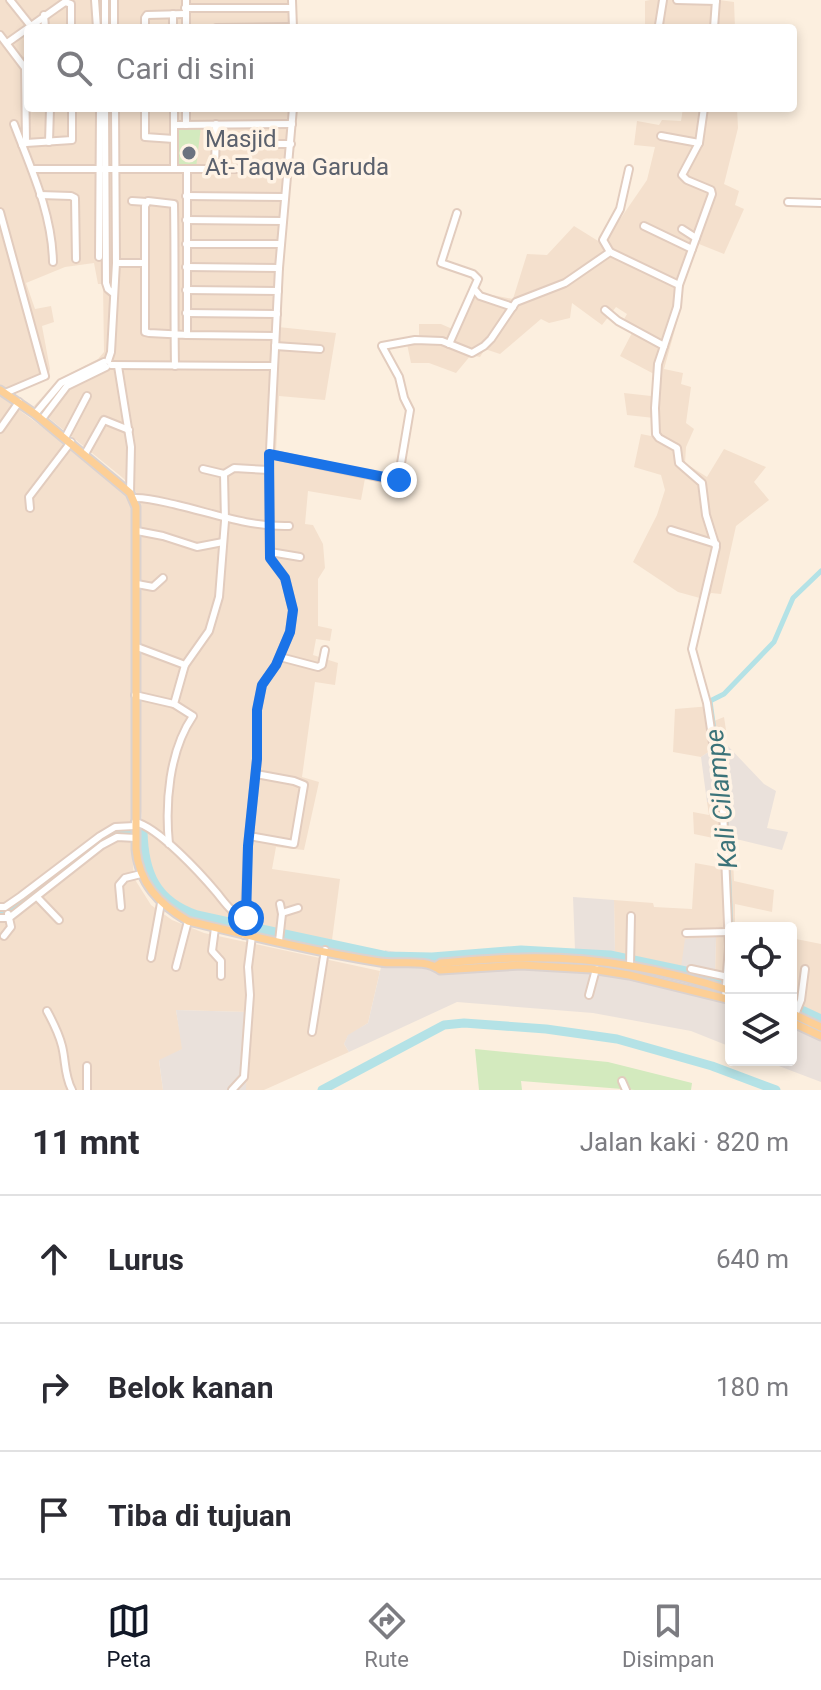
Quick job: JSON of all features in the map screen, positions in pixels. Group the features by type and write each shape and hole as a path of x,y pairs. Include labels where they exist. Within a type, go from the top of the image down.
{"main road":[{"path":"2,392 38,416 132,495 137,531 135,830 141,874 161,903 188,921 215,928 246,929 384,963 440,970 521,965 596,969 725,992"},
{"path":"435,967 441,963 520,958 579,960 695,974 725,991"},
{"path":"797,1015 821,1027"},
{"path":"797,1016 821,1036"}],"street":[{"path":"10,0 29,24"},
{"path":"95,0 97,24"},
{"path":"105,0 105,24"},
{"path":"114,0 114,24"},
{"path":"659,24 663,0"},
{"path":"677,0 716,1 714,24"},
{"path":"33,24 68,2 71,24"},
{"path":"145,24 147,15 173,14 185,7 292,4 293,24"},
{"path":"173,14 173,24"},
{"path":"44,15 45,24"},
{"path":"7,43 24,31"},
{"path":"0,35 24,67"},
{"path":"15,56 24,58"},
{"path":"24,112 24,144"},
{"path":"49,142 50,112"},
{"path":"24,144 72,140 72,112"},
{"path":"99,257 103,112"},
{"path":"115,112 116,263 109,364 129,430 132,495 224,517 270,526 289,526"},
{"path":"145,112 145,137 174,139"},
{"path":"174,112 174,169"},
{"path":"186,112 186,125"},
{"path":"232,1090 244,1077 250,995 246,929 249,836 256,774 255,722 262,685 280,657 290,632 293,610 285,578 271,559 269,470 279,268 293,112"},
{"path":"703,112 699,143 682,175 713,192 679,285 677,307 656,379 656,434 677,448 679,463 700,479 706,515 716,544 692,649 707,703 723,810 729,922"},
{"path":"14,124 24,144 51,229 53,262"},
{"path":"215,169 216,124"},
{"path":"174,125 292,124"},
{"path":"661,136 699,143"},
{"path":"215,144 291,144"},
{"path":"32,169 287,169"},
{"path":"102,169 106,283 113,293"},
{"path":"187,169 187,335"},
{"path":"629,169 620,209 603,240 610,252 679,285"},
{"path":"40,195 75,198 76,259"},
{"path":"186,196 285,197"},
{"path":"132,201 173,202 175,366"},
{"path":"147,202 145,330 149,333 187,335 275,336"},
{"path":"788,202 821,203"},
{"path":"0,212 45,374 41,379 2,392"},
{"path":"449,344 477,276 441,263 457,213"},
{"path":"174,227 283,221"},
{"path":"644,226 692,249"},
{"path":"682,229 696,238"},
{"path":"186,244 281,244"},
{"path":"269,454 398,481 410,410 399,377 382,346 415,340 442,341 469,353 478,350 491,339 516,302 565,283 610,252"},
{"path":"116,263 145,263"},
{"path":"186,267 279,268"},
{"path":"474,289 480,296 513,307"},
{"path":"186,290 278,291"},
{"path":"605,310 618,321 664,346"},
{"path":"186,313 277,314"},
{"path":"275,346 320,349"},
{"path":"38,416 67,386 109,364 274,366"},
{"path":"30,508 29,497 68,440 87,396"},
{"path":"0,429 19,402"},
{"path":"85,454 104,420 129,430"},
{"path":"203,469 224,474 234,468 269,470"},
{"path":"174,704 185,665 198,650 211,624 219,597 224,474"},
{"path":"671,530 716,544"},
{"path":"137,531 197,547 223,542"},
{"path":"270,552 300,557"},
{"path":"137,584 153,587 163,578"},
{"path":"137,647 185,665"},
{"path":"280,657 318,667 322,665 325,650"},
{"path":"135,695 174,704 193,716 181,741 166,805 169,844"},
{"path":"249,836 294,844 304,785 256,774"},
{"path":"6,911 37,897 112,839 149,826 246,929"},
{"path":"0,918 100,836 115,827 135,830"},
{"path":"121,907 119,885 125,878 141,874"},
{"path":"37,897 59,920"},
{"path":"151,958 161,903"},
{"path":"279,937 280,904"},
{"path":"282,913 298,908"},
{"path":"4,936 11,927 6,911"},
{"path":"630,965 631,916"},
{"path":"176,967 188,921"},
{"path":"215,928 212,951 221,961 221,976"},
{"path":"686,933 725,932"},
{"path":"312,1032 325,950"},
{"path":"589,995 596,969"},
{"path":"797,1005 805,969"},
{"path":"695,974 725,977"},
{"path":"47,1011 59,1035 65,1077 72,1090"},
{"path":"87,1066 87,1090"},
{"path":"622,1081 626,1090"}],"shaded area":[{"path":"0,0 291,0 291,24 24,24 24,112 291,112 278,327 336,333 325,400 279,396 276,452 366,473 361,500 308,491 305,524 313,525 323,544 325,568 318,579 318,626 332,629 330,641 316,639 313,655 338,663 335,685 315,682 302,777 319,782 304,850 276,847 272,869 340,879 332,940 208,917 181,908 158,887 145,846 140,802 141,514 136,492 34,406 59,379 98,359 104,352 103,284 98,284 94,263 65,267 26,283 35,309 51,306 54,322 42,326 50,369 48,378 9,390 0,385"},
{"path":"645,1 734,2 735,24 645,24"},
{"path":"682,112 737,112 738,128 724,184 739,191 735,205 744,209 724,254 699,244 682,284 681,308 664,369 683,373 681,384 691,387 686,423 694,429 686,447 685,463 707,477 724,449 766,467 754,482 769,500 736,526 721,594 711,593 707,600 678,592 633,562 657,515 665,490 661,475 634,467 641,434 656,437 654,418 627,415 624,393 651,396 654,374 620,356 634,329 623,321 627,314 616,307 602,325 572,303 570,318 549,323 541,319 500,354 485,349 480,357 471,355 456,373 429,363 411,363 407,344 419,341 419,324 441,324 457,331 477,292 513,299 527,254 547,255 574,226 603,244 647,180 655,147 634,145 637,121 659,125 662,120 681,121"},
{"path":"0,396 116,481 128,494 133,516 131,840 134,878 151,905 172,920 204,933 380,971 368,1023 348,1036 344,1044 349,1052 264,1090 246,1090 247,1012 176,1010 183,1049 159,1061 163,1090 0,1090"},
{"path":"711,706 714,721 724,717 726,730 717,733 719,745 701,757 673,752 675,709"},
{"path":"726,744 764,784 776,791 767,828 788,832 782,850 732,838 723,801 707,802 701,757"},
{"path":"723,800 732,838 734,881 774,890 772,912 735,904 735,922 725,922 725,978 715,975 716,938 682,968 615,954 614,900 692,909 695,863 723,868 718,839 694,834 693,812 709,815 707,802"},
{"path":"573,897 614,900 615,954 681,967 685,939 716,937 715,975 725,978 725,1045 691,1031 593,1013 457,1002 349,1052 344,1044 348,1035 368,1023 385,950 412,955 524,949 575,950"},
{"path":"797,939 821,944 821,1016 797,1003"},
{"path":"797,1003 821,1016 821,1082 779,1066 797,1066"},
{"path":"176,1010 247,1012 246,1090 163,1090 159,1060 182,1049"}],"green space":[{"path":"175,126 201,126 196,168 175,168"},
{"path":"475,1049 608,1062 692,1083 691,1090 635,1090 521,1081 522,1090 479,1090"}],"waterway":[{"name":"Kali Cilampe","path":"722,787 710,701 724,694 774,642 793,598 821,571"},
{"name":"Kali Cilampe","path":"726,817 731,922"},
{"path":"0,915 11,911 100,839 122,830 143,831 146,860 155,884 171,902 197,915 387,956 432,957 521,950 610,955 725,982"},
{"path":"797,1008 821,1019"},
{"path":"322,1090 444,1025 464,1023 546,1029 617,1039 712,1066 776,1090"}],"place":[{"name":"Masjid At-Taqwa Garuda","path":"189,153"}],"route":[{"path":"246,918 248,846 257,759 255,722 262,685 276,665 290,632 293,610 285,578 270,558 269,454 399,480"}]}
